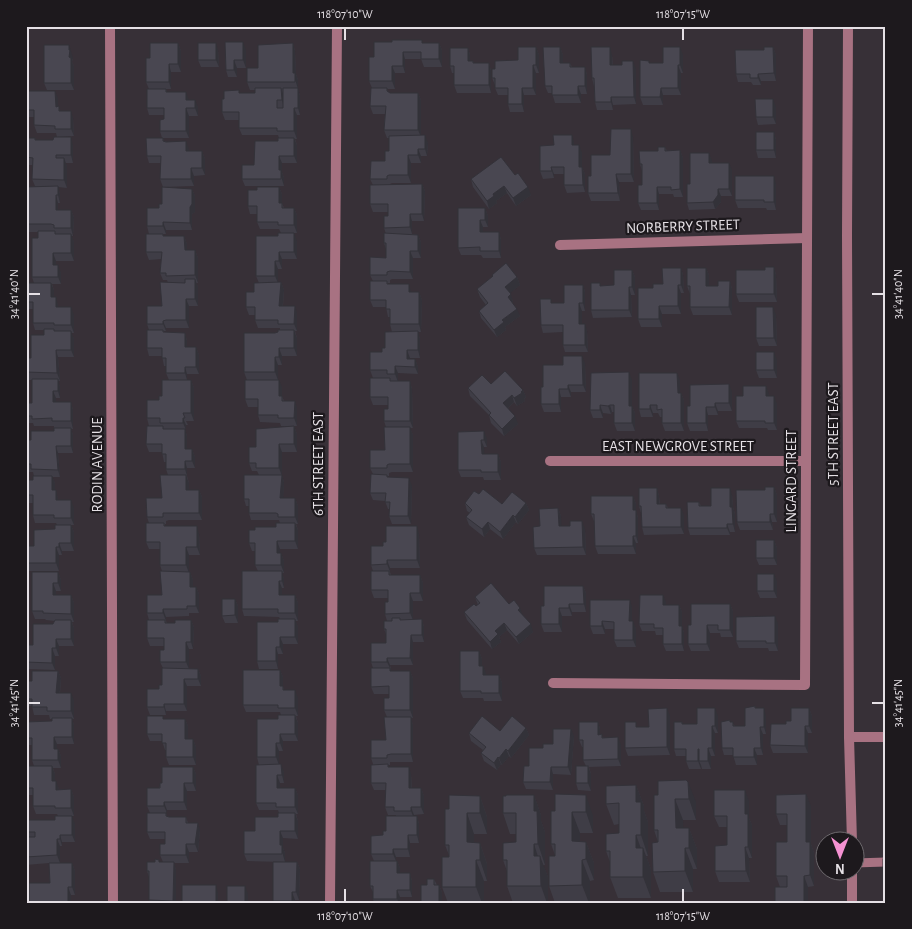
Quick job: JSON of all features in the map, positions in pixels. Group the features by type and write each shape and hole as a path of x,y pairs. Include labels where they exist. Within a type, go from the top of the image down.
{"street":[{"name":"RODIN AVENUE","path":"110,26 114,903"},
{"name":"6TH STREET EAST","path":"330,903 336,26"},
{"name":"LINGARD STREET","path":"553,683 805,685 808,26"},
{"name":"5TH STREET EAST","path":"848,26 849,737 852,832"},
{"name":"NORBERRY STREET","path":"560,244 807,238"},
{"name":"EAST NEWGROVE STREET","path":"550,462 806,461"},
{"path":"849,737 886,737"},
{"path":"852,882 852,903"}],"lane":[{"path":"864,862 886,862"}],"building":[{"path":"392,40 422,40 422,43 439,43 439,59 421,59 421,52 403,52 403,66 392,66 392,81 369,81 369,57 374,57 374,42 392,42"},
{"path":"225,42 243,42 243,60 234,60 234,70 226,70"},
{"path":"150,43 178,43 178,64 169,64 169,82 146,82 146,58 150,58"},
{"path":"198,43 216,43 216,60 198,60"},
{"path":"293,43 293,73 295,73 295,82 247,82 247,68 258,68 258,45"},
{"path":"44,45 69,45 71,83 44,83"},
{"path":"518,47 536,47 536,65 533,65 533,88 522,88 522,104 508,104 508,88 495,88 495,78 492,78 492,69 495,69 495,61 518,60"},
{"path":"543,47 560,47 560,63 570,63 570,67 585,67 585,86 578,86 578,95 552,95 552,86 545,86"},
{"path":"591,47 610,47 610,65 622,65 622,61 633,61 634,97 611,97 611,102 595,102"},
{"path":"663,47 680,47 678,88 661,88 660,97 640,97 640,60 649,61 649,63 663,63"},
{"path":"764,47 773,47 774,73 758,74 758,78 750,78 750,74 736,74 735,50 764,50"},
{"path":"450,48 468,48 468,61 473,61 473,63 489,63 489,85 454,85 454,66 450,66"},
{"path":"255,88 281,88 282,100 277,100 277,108 283,108 283,88 298,88 298,108 294,108 294,131 277,131 277,128 239,128 239,112 222,112 224,91 239,90 239,93 255,93"},
{"path":"371,88 387,88 387,91 390,93 418,93 418,130 384,130 386,106 370,106"},
{"path":"147,89 166,89 166,92 186,92 186,100 195,100 195,108 186,108 186,131 160,131 160,120 164,119 164,108 147,108"},
{"path":"26,91 55,91 56,107 59,106 59,111 71,111 71,129 55,129 55,126 34,125 34,110 26,110"},
{"path":"755,99 773,99 773,117 756,117"},
{"path":"611,129 631,129 631,174 616,174 618,193 588,193 588,176 591,176 591,155 610,155"},
{"path":"756,132 774,132 774,150 756,150"},
{"path":"425,135 425,149 418,149 418,155 408,155 408,175 389,175 387,179 370,179 371,161 385,161 385,151 389,151 389,136"},
{"path":"553,135 572,135 572,145 579,145 579,167 582,167 583,185 564,185 564,167 551,167 552,171 540,171 540,146 554,145"},
{"path":"54,137 71,137 71,155 56,155 56,158 64,158 64,180 32,179 33,158 26,157 26,138 53,140"},
{"path":"146,138 163,138 163,141 166,142 186,141 186,151 202,151 202,168 191,168 191,179 160,179 161,156 147,156"},
{"path":"278,138 294,138 294,156 279,156 281,179 242,179 242,165 254,165 255,141 278,141"},
{"path":"658,147 665,147 665,151 680,150 680,189 671,190 671,187 657,187 657,203 638,203 638,185 642,185 642,164 640,164 639,151 658,151"},
{"path":"690,153 709,153 709,163 729,163 729,189 718,189 718,195 713,202 687,203 687,184 690,184"},
{"path":"501,157 515,175 518,173 528,187 513,198 504,186 487,201 471,179"},
{"path":"735,176 774,176 774,202 735,200"},
{"path":"422,184 422,214 410,214 410,227 384,228 384,216 388,216 388,204 370,204 370,185"},
{"path":"58,186 56,210 71,210 71,228 54,228 54,225 51,224 26,224 26,187"},
{"path":"162,187 192,189 190,223 163,222 163,226 147,226 147,208 159,208 159,204 162,204"},
{"path":"257,187 279,187 279,203 282,203 282,208 294,208 294,225 278,225 278,222 257,222 257,206 248,206 248,190 257,190"},
{"path":"458,208 485,208 485,220 480,220 480,232 499,232 499,251 480,251 480,247 458,248"},
{"path":"38,231 55,231 55,234 71,234 71,253 53,253 53,265 58,265 58,277 32,277 32,238 38,238"},
{"path":"278,233 294,233 294,252 279,252 279,261 275,261 275,276 256,276 256,236 278,236"},
{"path":"384,233 418,235 418,251 410,251 410,272 390,271 387,272 387,275 370,275 370,257 386,258"},
{"path":"146,234 184,236 185,250 195,250 195,275 166,276 166,273 160,273 162,252 146,252"},
{"path":"506,263 517,277 505,287 511,294 508,297 517,309 502,320 504,322 494,330 479,311 488,303 477,289"},
{"path":"765,267 774,267 774,294 736,294 736,270 765,270"},
{"path":"662,268 681,268 681,285 678,285 678,306 659,306 659,319 638,319 638,288 653,288 653,284 663,284"},
{"path":"687,268 706,268 706,286 718,286 718,281 730,281 729,307 690,307 690,286 687,286"},
{"path":"614,270 632,270 632,287 629,287 629,310 591,310 591,283 600,283 600,286 614,285"},
{"path":"185,279 195,279 195,299 186,299 186,320 166,320 163,321 163,324 147,324 147,306 162,306 160,282 185,283"},
{"path":"370,281 387,281 387,284 409,284 409,292 419,292 419,324 390,324 390,309 386,309 386,300 370,300"},
{"path":"281,282 279,306 295,306 294,324 278,324 278,320 255,320 255,307 246,307 246,292 254,292 254,283"},
{"path":"26,283 51,283 51,297 56,297 56,307 71,307 71,325 33,323 33,302 26,302"},
{"path":"564,285 583,285 583,303 579,303 579,324 585,324 585,345 563,345 563,325 541,325 540,299 551,299 551,303 564,303"},
{"path":"756,307 773,307 774,338 756,338"},
{"path":"44,329 71,331 71,350 56,350 57,373 26,372 26,358 31,358 31,335 44,335"},
{"path":"147,330 185,333 185,347 196,347 196,367 185,367 185,373 166,373 166,358 162,358 162,348 147,348"},
{"path":"278,330 294,330 294,348 279,348 279,357 275,357 275,372 244,372 244,333 275,333"},
{"path":"418,331 418,350 407,350 407,359 415,359 415,367 395,366 395,374 387,374 387,370 370,370 370,352 382,352 382,348 385,348 385,332"},
{"path":"756,352 774,352 774,370 756,370"},
{"path":"563,356 582,356 583,385 568,385 568,389 559,389 559,404 541,404 543,365 563,365"},
{"path":"505,371 523,390 522,393 514,398 512,395 503,403 515,416 502,429 489,415 491,413 468,388 482,375 491,384"},
{"path":"629,372 629,406 632,406 632,423 614,423 614,405 600,405 600,410 590,410 591,373"},
{"path":"639,373 677,373 678,393 681,393 681,423 662,423 662,409 657,410 657,405 650,405 650,409 639,409"},
{"path":"370,378 410,381 410,421 384,421 384,409 388,409 388,397 370,397"},
{"path":"32,379 58,379 58,391 53,391 53,402 71,402 71,421 52,421 52,418 32,419 32,416 26,416 26,403 32,403"},
{"path":"162,380 191,380 191,413 183,413 185,418 183,418 183,423 160,423 160,418 147,418 147,400 159,400 159,396 162,396"},
{"path":"245,380 279,380 279,396 282,396 282,401 295,401 294,418 278,418 278,415 258,415 258,399 245,399"},
{"path":"729,384 729,403 715,403 715,407 706,407 706,423 687,423 687,406 690,406 690,385"},
{"path":"743,386 766,386 766,396 774,396 774,423 765,423 765,421 736,421 736,396 743,396"},
{"path":"147,426 163,426 163,429 185,429 185,449 192,449 192,461 185,461 185,469 166,469 166,454 162,454 162,444 146,444"},
{"path":"294,426 294,444 279,444 279,468 256,468 256,463 249,463 249,447 256,447 256,429"},
{"path":"384,427 410,427 410,464 389,464 387,468 370,468 370,450 385,450"},
{"path":"54,428 71,428 71,446 56,446 58,470 31,469 31,464 26,464 26,440 31,440 31,431 54,431"},
{"path":"484,431 484,440 481,440 482,454 498,454 498,472 458,470 458,432"},
{"path":"371,474 409,478 408,516 389,516 390,502 385,502 386,493 370,493"},
{"path":"160,475 186,475 186,490 199,490 199,513 163,513 163,517 147,517 146,498 162,498"},
{"path":"244,475 282,475 280,498 295,498 295,517 278,517 276,513 249,513 249,499 244,499"},
{"path":"33,476 52,476 52,490 56,490 56,500 71,500 71,518 54,518 54,515 33,515 33,495 26,495 26,480 33,480"},
{"path":"765,487 774,487 774,514 770,514 770,522 737,522 736,490 765,490"},
{"path":"639,488 657,488 657,504 666,504 666,508 681,508 681,527 642,527"},
{"path":"711,488 730,488 730,507 732,507 733,524 727,524 727,528 688,528 687,502 699,502 699,506 711,506"},
{"path":"483,489 502,504 512,492 526,503 515,517 513,515 500,532 488,522 482,529 466,517 472,510 465,503 474,491 479,494"},
{"path":"591,496 633,496 633,510 636,510 636,536 633,536 633,546 595,546 594,514 591,514"},
{"path":"558,508 559,526 570,526 570,521 582,521 583,547 534,548 533,527 540,526 539,509"},
{"path":"146,523 164,523 164,526 197,526 197,547 186,547 186,565 160,565 160,542 146,542"},
{"path":"276,523 295,523 295,541 277,541 277,553 281,553 281,565 255,565 255,543 249,543 249,530 255,530 255,527 276,527"},
{"path":"55,525 71,525 71,543 59,543 59,547 56,547 56,563 26,563 26,546 34,546 34,530 55,529"},
{"path":"386,526 417,526 417,560 387,560 387,564 371,565 371,546 383,546 383,542 386,542"},
{"path":"756,540 774,540 774,558 756,558"},
{"path":"160,571 190,572 190,587 196,587 196,606 187,606 187,609 163,609 163,613 147,613 147,595 162,595"},
{"path":"242,571 282,571 282,581 279,581 279,595 295,595 295,613 278,613 278,609 242,609"},
{"path":"371,571 389,571 389,575 420,575 420,593 410,593 410,613 385,614 388,590 371,590"},
{"path":"32,572 58,572 58,583 53,583 53,595 71,595 71,614 32,611"},
{"path":"757,574 774,574 774,591 757,591"},
{"path":"491,583 509,604 514,600 520,608 518,610 531,624 516,637 504,623 495,631 498,634 490,642 464,612 474,604 476,606 480,603 475,597"},
{"path":"544,586 583,586 584,604 569,604 569,608 559,608 559,624 541,624 541,606 544,606"},
{"path":"640,595 663,595 663,605 679,605 679,626 682,626 682,644 663,644 663,628 654,628 654,624 639,624"},
{"path":"222,599 235,599 235,615 222,616"},
{"path":"590,600 630,600 629,621 633,621 633,640 614,640 614,622 602,621 602,626 590,626"},
{"path":"691,604 730,604 730,630 718,630 718,625 707,625 707,644 688,644 688,625 691,625"},
{"path":"775,616 775,643 766,643 766,641 736,641 736,617"},
{"path":"392,618 400,618 400,620 422,619 422,635 411,635 410,658 387,658 387,662 371,662 371,643 386,643 384,621 392,621"},
{"path":"278,619 295,619 295,637 280,637 280,647 276,647 276,661 257,661 257,622 278,622"},
{"path":"55,620 71,620 71,639 56,639 56,648 52,648 52,663 26,662 26,645 33,645 33,624 53,624"},
{"path":"147,620 165,620 165,623 175,623 175,620 191,620 191,642 186,642 186,662 160,662 160,650 164,650 164,638 147,638"},
{"path":"460,651 479,651 479,666 483,666 483,675 499,675 499,693 460,691"},
{"path":"162,668 198,669 198,679 184,679 184,704 164,704 164,707 147,707 147,689 159,689 159,685 162,685"},
{"path":"371,668 390,668 390,671 410,671 410,710 384,710 384,698 389,698 389,686 371,687"},
{"path":"243,670 280,670 280,686 283,686 283,690 295,690 295,708 278,708 278,705 243,705"},
{"path":"32,671 58,671 56,693 71,693 71,711 47,711 47,707 32,707 32,699 26,699 26,681 32,681"},
{"path":"755,706 755,708 764,708 764,727 760,727 761,748 754,748 754,757 733,757 733,748 722,748 721,722 730,720 730,722 733,722 733,726 745,726 745,708"},
{"path":"667,708 667,747 625,748 625,722 636,722 636,727 649,727 648,709"},
{"path":"697,708 715,708 715,726 712,726 712,748 708,748 708,761 699,761 698,749 698,761 686,761 686,749 674,749 674,722 697,724"},
{"path":"791,708 809,708 809,726 805,726 805,746 770,745 771,724 786,724 786,721 791,721"},
{"path":"278,715 295,715 295,734 280,734 280,743 276,743 276,757 257,757 257,719 278,719"},
{"path":"147,716 163,716 163,719 185,719 185,739 193,739 193,757 166,757 166,743 162,743 162,734 147,734"},
{"path":"482,716 500,731 512,716 526,728 508,751 506,749 494,763 481,753 486,747 469,733"},
{"path":"384,717 411,717 411,754 391,754 387,755 387,758 371,758 371,740 386,740"},
{"path":"52,718 72,718 72,737 54,737 54,749 58,749 58,760 32,760 32,738 26,738 26,722 52,721"},
{"path":"579,722 598,722 598,735 602,734 602,738 618,737 618,759 583,760 583,740 579,740"},
{"path":"553,729 571,729 568,767 551,767 550,782 523,782 524,766 529,766 529,748 543,748 543,744 553,744"},
{"path":"281,764 282,775 277,775 277,788 295,788 295,807 276,807 276,803 256,803 256,765"},
{"path":"388,764 388,767 409,767 409,788 421,788 421,807 411,807 411,811 394,811 394,807 385,807 386,783 371,783 371,765"},
{"path":"26,766 52,766 52,781 56,781 56,790 71,789 71,808 33,806 33,788 26,788"},
{"path":"576,766 588,766 588,783 576,783"},
{"path":"162,767 193,767 193,783 184,783 184,802 164,802 164,806 147,806 147,788 160,788 160,783 162,783"},
{"path":"686,780 688,782 689,799 675,799 676,828 689,828 689,848 685,848 685,871 653,872 652,843 658,842 658,830 654,830 654,795 658,795 658,781"},
{"path":"636,785 636,802 641,802 641,835 636,835 636,848 643,848 643,877 610,877 610,851 606,851 606,834 619,833 619,803 606,804 606,786"},
{"path":"714,790 745,790 745,814 748,814 748,847 745,847 746,871 715,871 715,846 727,845 727,816 714,816"},
{"path":"555,794 586,795 586,812 572,812 572,841 586,842 586,859 582,860 582,885 549,886 549,856 555,856 555,844 551,844 551,811 555,811"},
{"path":"806,794 806,842 810,842 810,875 804,876 804,903 775,903 775,887 787,887 787,876 776,876 776,842 787,842 787,814 776,814 776,795"},
{"path":"449,795 480,796 480,813 467,813 467,842 480,843 480,860 476,860 476,887 442,887 442,857 449,857 449,845 445,845 445,809 449,809"},
{"path":"534,795 534,811 537,811 538,844 534,844 534,856 540,856 541,886 507,886 507,860 503,860 503,843 516,842 516,813 503,813 503,796"},
{"path":"147,813 166,813 166,816 169,817 186,817 186,823 198,823 195,844 186,844 186,855 160,855 160,844 165,844 165,832 147,832"},
{"path":"278,813 295,813 295,831 280,831 282,854 244,854 244,831 255,831 255,817 278,817"},
{"path":"55,816 72,816 72,835 60,835 60,839 57,839 57,855 26,857 26,837 35,837 35,832 26,832 26,820 55,820"},
{"path":"386,816 417,816 417,835 408,835 408,849 393,849 393,854 371,854 371,836 383,835 383,831 386,831"},
{"path":"155,859 159,860 159,862 174,862 173,901 149,900 149,871 147,871 147,862 155,862"},
{"path":"883,859 886,859 886,883 883,883"},
{"path":"370,861 397,861 397,873 410,873 410,890 397,890 397,899 373,899 373,886 370,886"},
{"path":"273,862 297,862 296,892 292,892 292,901 273,901"},
{"path":"49,863 72,863 72,887 68,887 68,902 29,902 29,883 50,883"},
{"path":"427,879 434,879 434,885 439,885 439,902 421,902 421,885 427,885"},
{"path":"182,885 216,885 216,903 182,903"},
{"path":"227,886 245,886 245,903 227,903"}]}
